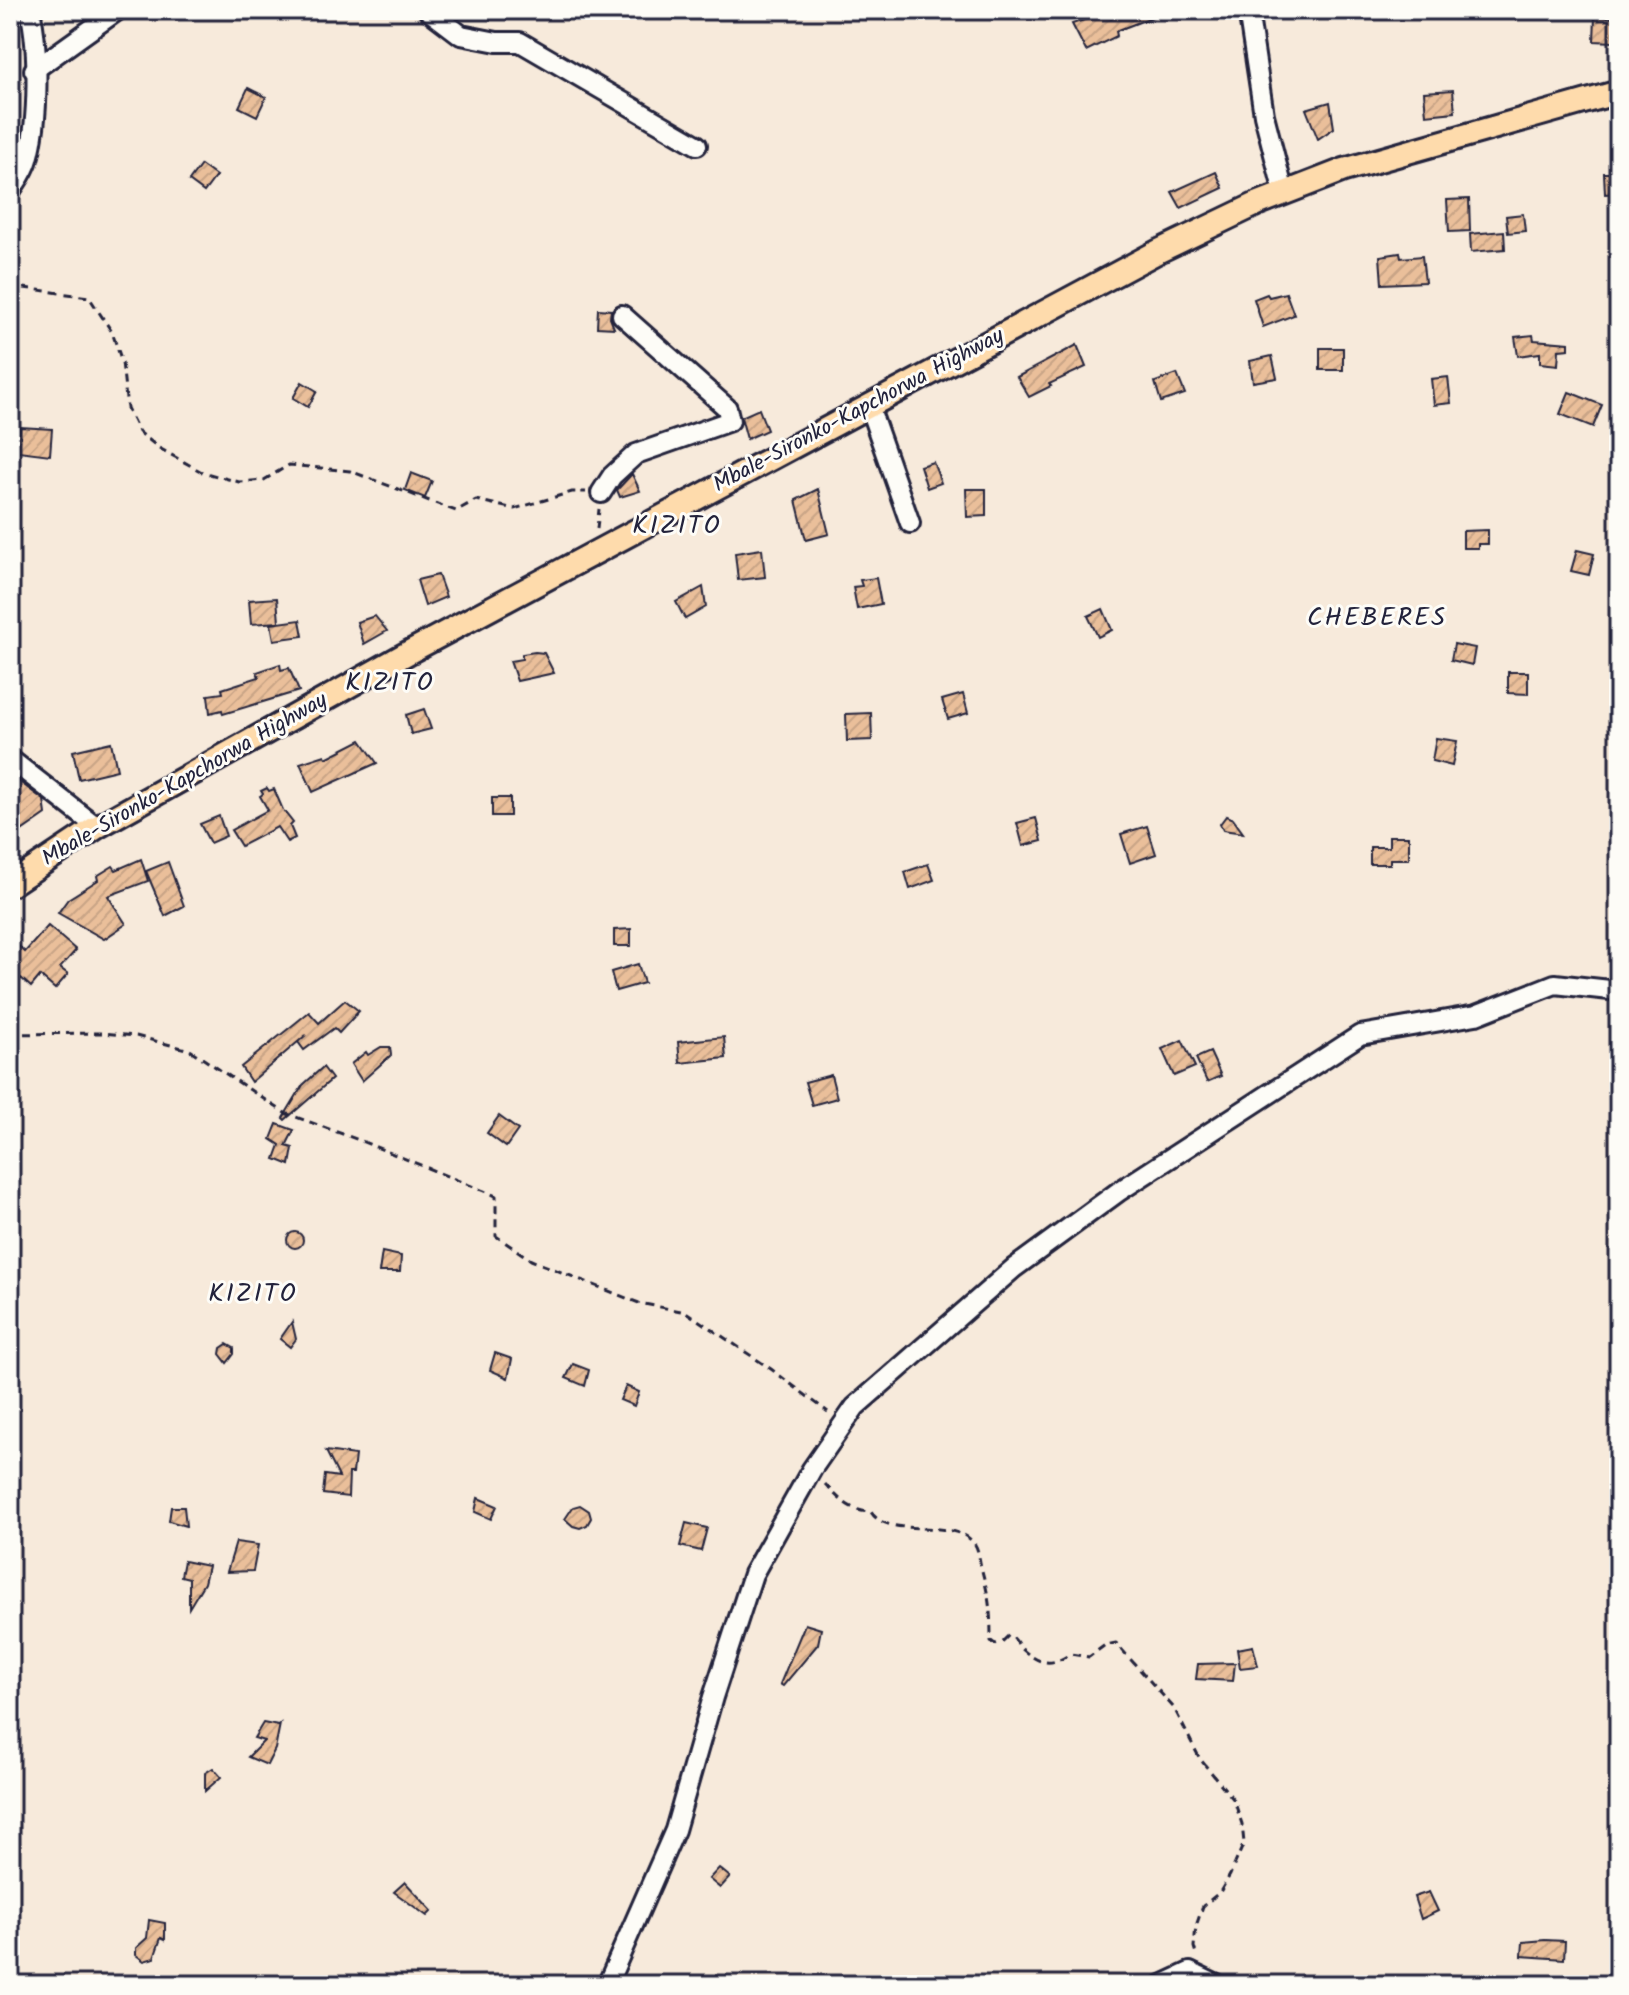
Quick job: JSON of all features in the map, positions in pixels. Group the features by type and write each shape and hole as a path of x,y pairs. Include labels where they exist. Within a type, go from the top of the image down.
{"main road":[{"name":"Mbale-Sironko-Kapchorwa Highway","path":"10,885 97,827 413,650 1159,251 1284,193 1344,170 1619,92"}],"street":[{"path":"10,192 27,163 34,130 35,31 30,10"},
{"path":"34,70 118,10"},
{"path":"428,10 461,35 497,42 520,42 697,145"},
{"path":"1248,10 1264,115 1284,193"},
{"path":"601,493 612,476 636,454 730,421 727,408 622,315"},
{"path":"869,406 910,523"},
{"path":"10,759 97,827"},
{"path":"607,1985 675,1830 713,1697 753,1574 812,1469 855,1407 1014,1268 1118,1192 1360,1035 1476,1015 1555,984 1619,991"},
{"path":"1162,1985 1190,1972 1210,1981"}],"path":[{"path":"10,286 89,297 112,332 122,362 127,408 139,432 159,448 202,472 239,482 264,480 289,465 350,471 456,511 476,500 514,509 572,492 601,493 595,553"},
{"path":"10,1034 103,1033 136,1036 190,1050 285,1113 496,1196 496,1236 531,1260 639,1303 686,1312 771,1369 844,1424"},
{"path":"812,1469 839,1499 859,1512 871,1512 875,1520 890,1526 939,1529 970,1539 977,1548 988,1591 991,1641 995,1644 1009,1635 1024,1651 1045,1664 1056,1664 1070,1654 1089,1657 1105,1645 1116,1643 1174,1708 1200,1759 1234,1800 1242,1824 1244,1843 1230,1875 1220,1892 1203,1906 1196,1926 1194,1947 1210,1981"}],"building":[{"path":"1129,10 1168,11 1116,31 1117,36 1086,51 1072,24 1108,12 1111,19"},
{"path":"1595,17 1615,18 1614,42 1594,41"},
{"path":"248,88 266,97 257,116 239,107"},
{"path":"1453,90 1455,112 1426,115 1424,92"},
{"path":"1330,102 1334,128 1318,139 1306,109"},
{"path":"201,165 216,176 204,192 189,181"},
{"path":"1216,172 1223,188 1181,208 1172,192"},
{"path":"1604,173 1619,173 1619,193 1605,194"},
{"path":"1469,199 1470,231 1449,232 1447,200"},
{"path":"1523,214 1525,231 1508,233 1506,216"},
{"path":"1504,231 1505,249 1471,252 1470,234"},
{"path":"1400,253 1401,258 1422,256 1425,282 1382,284 1380,256"},
{"path":"1286,293 1294,315 1263,327 1254,299 1267,294 1269,297"},
{"path":"598,309 611,310 614,328 597,327"},
{"path":"1533,335 1534,340 1569,343 1569,349 1559,350 1558,365 1540,363 1540,353 1518,356 1515,337"},
{"path":"1077,345 1086,367 1029,397 1017,377"},
{"path":"1320,348 1343,348 1343,370 1320,370"},
{"path":"1272,356 1277,378 1253,382 1250,361"},
{"path":"1177,374 1185,394 1161,402 1155,382"},
{"path":"1448,377 1451,403 1434,405 1431,379"},
{"path":"302,382 317,391 308,407 293,398"},
{"path":"1569,392 1602,405 1593,427 1560,414"},
{"path":"759,409 767,430 747,439 741,417"},
{"path":"20,427 52,429 50,455 18,451"},
{"path":"933,462 941,483 927,488 920,466"},
{"path":"411,473 432,481 425,498 405,490"},
{"path":"632,474 640,491 620,497 617,490"},
{"path":"818,489 829,534 806,540 796,500"},
{"path":"966,489 986,489 986,516 967,517"},
{"path":"1488,530 1488,544 1463,548 1463,531"},
{"path":"762,549 765,577 738,580 735,553"},
{"path":"1577,550 1594,554 1589,575 1571,571"},
{"path":"438,575 446,597 425,606 417,580"},
{"path":"876,578 881,604 857,609 853,587 862,586 860,580"},
{"path":"703,587 706,607 685,619 676,602"},
{"path":"277,598 279,622 251,624 249,600"},
{"path":"1103,609 1112,630 1098,637 1088,616"},
{"path":"375,616 387,631 364,644 357,622"},
{"path":"300,620 303,636 274,640 271,624"},
{"path":"1454,644 1475,648 1472,665 1451,660"},
{"path":"544,653 554,673 517,681 510,661 522,659 522,654"},
{"path":"280,664 281,670 289,668 299,691 223,714 222,710 210,713 208,695 223,693 222,689 259,677 257,672"},
{"path":"1508,672 1528,672 1528,694 1508,693"},
{"path":"963,694 968,713 948,719 942,700"},
{"path":"424,709 431,729 411,734 406,715"},
{"path":"871,713 872,740 847,741 846,714"},
{"path":"1436,738 1457,741 1452,766 1432,761"},
{"path":"361,740 377,763 313,792 300,763 325,755 326,758"},
{"path":"111,742 117,770 79,779 73,751"},
{"path":"10,775 44,800 46,814 10,839"},
{"path":"267,788 269,791 274,789 293,823 290,826 295,838 287,842 277,827 241,846 231,830 268,810 260,796 263,794 261,791"},
{"path":"492,798 510,798 510,816 492,816"},
{"path":"219,816 226,836 210,843 200,824"},
{"path":"1226,816 1233,819 1243,833 1223,830 1220,824"},
{"path":"1036,818 1042,841 1023,846 1017,823"},
{"path":"1147,826 1156,854 1130,863 1121,834"},
{"path":"1389,836 1409,836 1409,859 1390,859 1390,864 1370,864 1370,847 1389,847"},
{"path":"141,859 148,881 108,896 126,924 104,939 58,913 68,899 98,880 97,876 113,866 116,870"},
{"path":"168,862 184,906 165,916 146,871"},
{"path":"928,864 934,880 910,889 905,872"},
{"path":"48,926 76,950 60,968 68,974 55,989 40,976 31,987 21,978 10,1004 10,938 25,952"},
{"path":"631,929 631,946 614,946 614,930"},
{"path":"638,964 644,983 616,991 611,972"},
{"path":"345,1000 359,1011 339,1033 334,1028 304,1050 298,1042 306,1035 251,1082 241,1067 309,1012 319,1023"},
{"path":"724,1037 726,1058 680,1063 678,1042"},
{"path":"1182,1040 1195,1067 1174,1076 1162,1049"},
{"path":"381,1047 390,1047 391,1055 362,1081 351,1064 366,1052 368,1055"},
{"path":"1210,1052 1221,1076 1207,1082 1196,1058"},
{"path":"323,1067 332,1079 285,1120 283,1118 303,1085"},
{"path":"831,1075 837,1098 812,1105 805,1082"},
{"path":"499,1116 518,1130 506,1147 487,1133"},
{"path":"277,1124 294,1130 286,1146 293,1148 290,1165 275,1159 280,1145 271,1139"},
{"path":"295,1232 301,1234 301,1246 295,1248 289,1246 287,1240 289,1234"},
{"path":"382,1252 401,1256 400,1272 379,1272"},
{"path":"292,1322 296,1339 290,1347 280,1339"},
{"path":"227,1344 234,1348 234,1354 227,1363 220,1354 221,1348"},
{"path":"495,1353 512,1359 508,1378 490,1370"},
{"path":"573,1364 589,1370 585,1386 566,1378"},
{"path":"626,1386 639,1392 634,1406 620,1400"},
{"path":"326,1451 355,1455 353,1473 349,1473 348,1497 323,1494 325,1475 339,1477"},
{"path":"478,1498 497,1506 491,1519 475,1512"},
{"path":"580,1505 589,1511 591,1518 587,1525 580,1528 565,1519 573,1507"},
{"path":"171,1507 184,1507 186,1526 169,1521"},
{"path":"686,1523 707,1528 701,1551 680,1546"},
{"path":"236,1542 258,1545 253,1571 227,1572"},
{"path":"184,1561 208,1566 204,1583 189,1608 189,1578 181,1576"},
{"path":"805,1624 821,1629 818,1644 783,1686 780,1684"},
{"path":"1253,1646 1258,1666 1240,1668 1237,1649"},
{"path":"1235,1663 1233,1681 1196,1679 1198,1664"},
{"path":"263,1723 280,1724 275,1749 267,1765 248,1757 264,1741 254,1738"},
{"path":"213,1768 221,1777 205,1791 205,1773"},
{"path":"719,1868 730,1877 720,1888 709,1879"},
{"path":"405,1882 432,1911 427,1916 394,1892"},
{"path":"1429,1892 1438,1911 1421,1919 1414,1897"},
{"path":"149,1920 165,1923 165,1940 161,1938 154,1958 144,1961 136,1955 136,1948 147,1938"},
{"path":"1565,1941 1564,1959 1522,1956 1523,1942"}],"district":[{"name":"KIZITO","path":"677,526"},
{"name":"CHEBERES","path":"1377,618"},
{"name":"KIZITO","path":"390,683"},
{"name":"KIZITO","path":"253,1294"}]}
